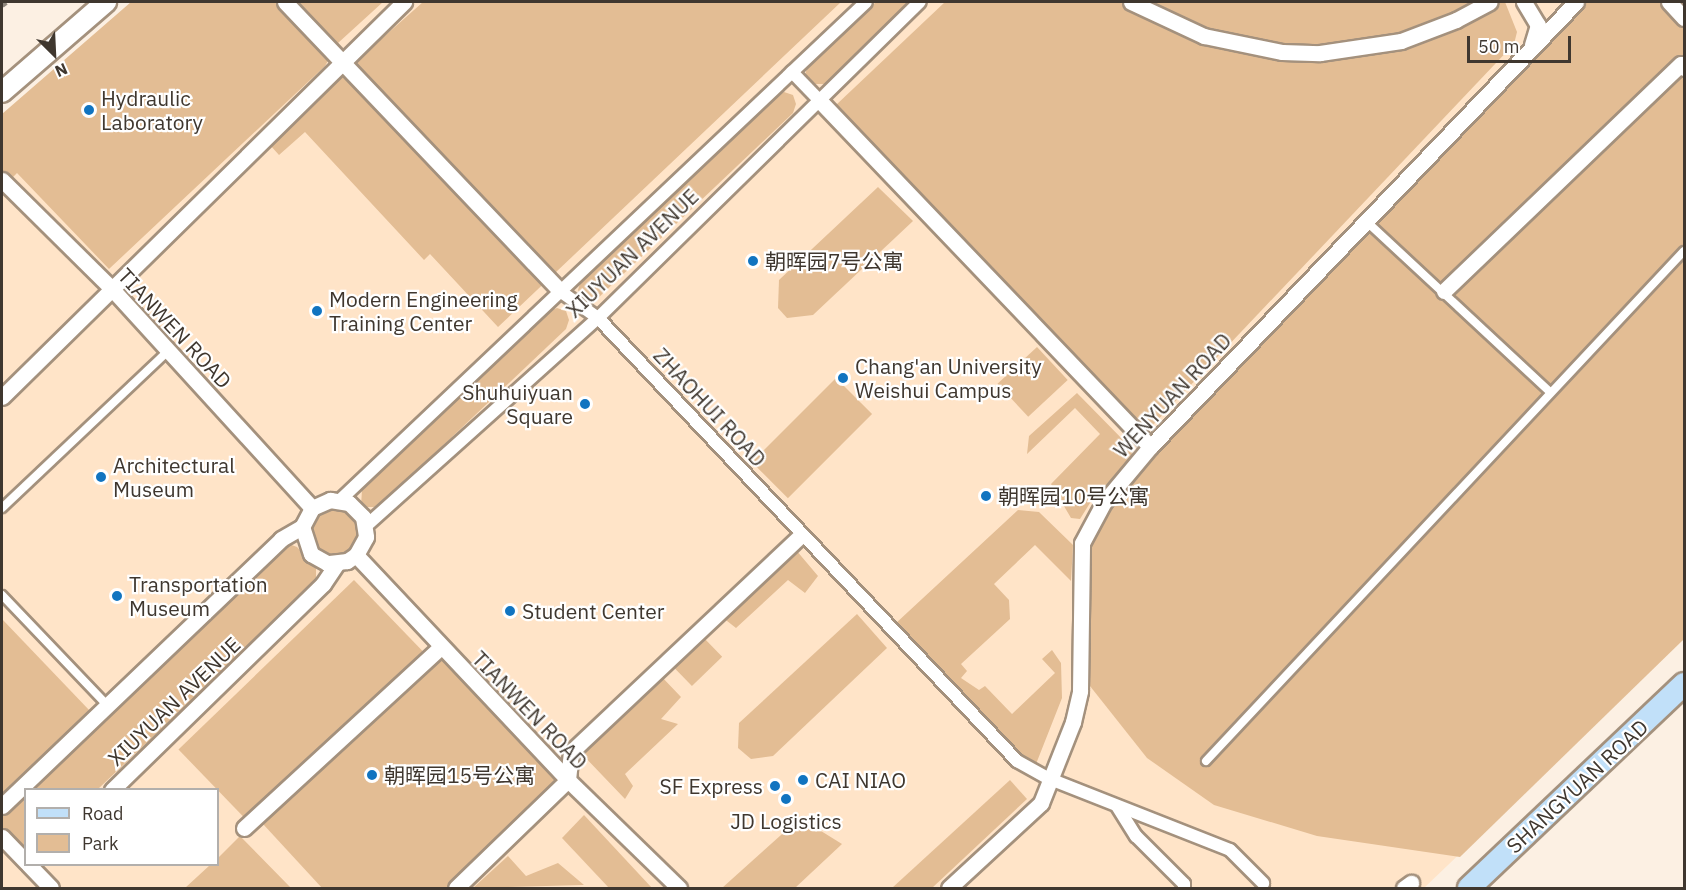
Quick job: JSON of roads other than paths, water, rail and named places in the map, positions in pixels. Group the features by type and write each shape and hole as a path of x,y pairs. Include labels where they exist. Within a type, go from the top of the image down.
{"main road":[{"name":"SHANGYUAN ROAD","path":"1469,888 1684,684"},
{"name":"SHANGYUAN ROAD","path":"1490,888 1684,704"}],"street":[{"path":"2,92 106,2"},
{"name":"ZHAOHUI ROAD","path":"285,2 560,291 598,318 1017,761 1050,779 1230,850 1263,883"},
{"path":"2,397 113,290 341,61 404,2"},
{"name":"XIUYUAN AVENUE","path":"340,500 866,2"},
{"name":"XIUYUAN AVENUE","path":"366,526 598,318 818,99 920,2"},
{"path":"1131,2 1204,36 1282,52 1320,53 1401,41 1456,21 1490,2"},
{"path":"1524,2 1538,25 1532,46"},
{"name":"WENYUAN ROAD","path":"949,888 1041,802 1073,723 1080,691 1082,543 1104,502 1149,447 1576,2"},
{"path":"1669,2 1684,18"},
{"path":"1444,291 1681,64 1684,68"},
{"path":"792,72 1149,447"},
{"name":"TIANWEN ROAD","path":"2,180 113,290 312,508"},
{"path":"330,500 340,500 357,509 366,526 366,537 356,555 337,563 311,554 302,527 312,508 330,500"},
{"name":"XIUYUAN AVENUE","path":"2,806 281,539 302,527"},
{"path":"456,888 568,780 571,752 801,535"},
{"name":"TIANWEN ROAD","path":"356,555 568,780 679,888"},
{"name":"XIUYUAN AVENUE","path":"113,788 323,584 337,563"},
{"path":"244,828 441,647"},
{"path":"1117,806 1136,836 1184,884 1184,888"},
{"path":"2,837 24,860"},
{"path":"30,866 51,888"}],"lane":[{"path":"1366,221 1444,291 1550,392"},
{"path":"1206,761 1684,251"},
{"path":"2,508 168,351"},
{"path":"2,595 107,705"}],"railway":[{"path":"2,5 6,2"}],"place":[{"name":"Hydraulic Laboratory","path":"89,110"},
{"name":"朝晖园7号公寓","path":"753,261"},
{"name":"Modern Engineering Training Center","path":"317,311"},
{"name":"Chang'an University Weishui Campus","path":"843,378"},
{"name":"Shuhuiyuan Square","path":"585,404"},
{"name":"Architectural Museum","path":"101,477"},
{"name":"朝晖园10号公寓","path":"986,496"},
{"name":"Transportation Museum","path":"117,596"},
{"name":"Student Center","path":"510,611"},
{"name":"朝晖园15号公寓","path":"372,775"},
{"name":"CAI NIAO","path":"803,780"},
{"name":"SF Express","path":"775,786"},
{"name":"JD Logistics","path":"786,799"}]}
